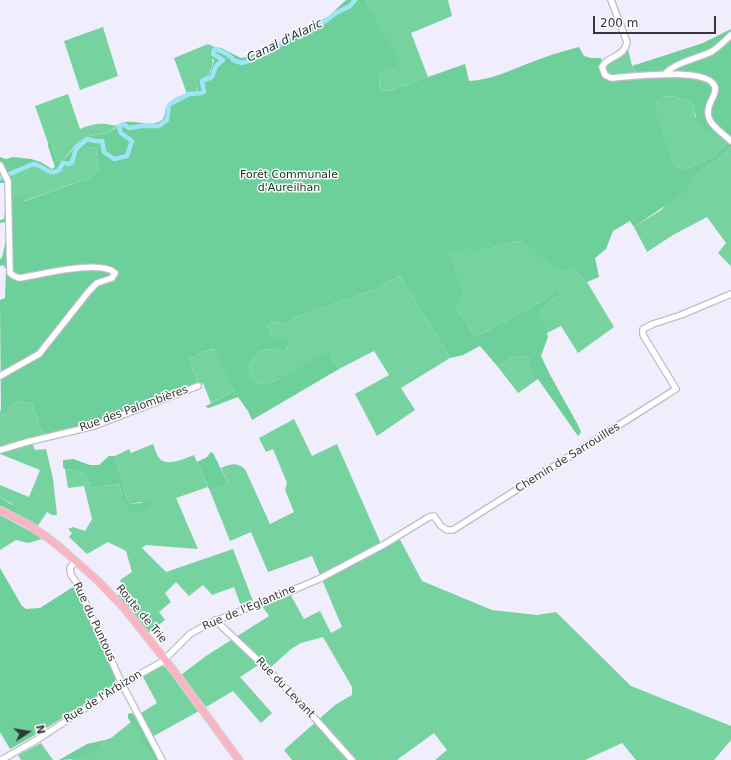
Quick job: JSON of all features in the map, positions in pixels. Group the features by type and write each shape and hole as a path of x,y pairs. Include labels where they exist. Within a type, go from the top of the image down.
{"main road":[{"name":"Route de Trie","path":"0,510 47,537 97,580 124,608 165,660 239,760"}],"street":[{"path":"611,0 627,42 624,52 604,63 602,67 605,74 611,78 665,74 702,76 713,84 715,91 708,110 709,119 711,123 731,141"},
{"path":"665,74 678,66 713,51 731,35"},
{"path":"0,165 6,176 10,273 19,278 78,268 101,267 110,269 115,273 112,278 97,283 89,290 64,320 39,354 0,376"},
{"name":"Chemin de Sarrouilles","path":"319,579 385,544 432,516 436,518 447,530 453,530 676,389 643,335 643,329 731,294"},
{"name":"Rue des Palombières","path":"0,450 94,426 198,386"},
{"name":"Rue du Puntous","path":"75,561 70,568 71,575 76,582 122,684 162,760"},
{"name":"Rue de l'Eglantine","path":"165,660 190,634 215,620 319,579"},
{"name":"Rue du Levant","path":"215,620 264,665 300,702 352,760"},
{"name":"Rue de l'Arbizon","path":"1,760 40,738 122,684 165,660"}],"green space":[{"name":"Forêt Communale d'Aureilhan","path":"346,0 367,0 369,8 398,61 394,68 382,72 379,78 380,89 388,91 465,64 469,81 485,79 579,47 584,56 601,58 601,67 610,79 618,81 640,79 632,66 703,43 731,29 731,147 725,154 694,176 685,192 634,227 630,221 613,231 606,249 595,258 599,277 587,282 572,269 564,271 554,268 522,241 484,250 459,249 448,253 463,294 457,308 475,337 528,309 555,292 559,292 558,296 550,301 540,312 548,337 541,356 578,425 581,432 578,436 538,379 533,376 530,368 530,360 526,356 513,357 498,367 480,346 463,355 450,358 400,276 374,290 301,315 282,324 272,321 268,325 271,336 286,338 288,347 284,351 269,349 258,352 249,365 250,372 255,382 262,384 276,381 325,354 330,356 339,369 252,420 248,411 238,397 209,408 206,407 234,391 214,349 202,352 189,360 199,385 93,423 43,435 32,404 20,401 11,406 5,414 1,412 0,300 5,298 6,269 3,265 0,266 0,259 2,258 6,239 6,222 0,223 0,220 4,219 6,183 0,183 0,157 6,159 13,157 31,159 41,162 52,169 55,167 48,143 51,143 57,161 61,162 79,142 89,136 107,133 118,125 126,122 149,124 162,120 166,108 172,100 196,91 198,88 198,81 211,72 214,60 209,55 211,50 215,47 221,48 241,58 247,57 274,47 293,32 328,17","holes":["672,96 693,103 697,119 700,124 727,142 713,157 681,170 674,164 655,111 657,101 662,97","90,147 96,148 98,168 92,177 25,201 23,199 14,198 13,179 17,172 35,166 48,174 54,173 74,163 82,150"]},
{"path":"367,0 448,0 452,16 411,33 428,77 388,91 380,89 379,78 382,72 394,68"},
{"path":"103,27 118,76 80,90 64,41"},
{"path":"208,44 215,47 211,50 213,63 211,71 201,79 196,91 187,94 174,58"},
{"path":"628,49 632,66 637,75 611,76 607,73 607,66 612,60"},
{"path":"68,94 80,129 97,124 117,125 109,132 92,135 83,139 61,162 57,161 51,143 48,143 35,106"},
{"path":"672,96 693,103 695,116 727,142 713,157 681,170 674,164 654,111 657,101 662,97"},
{"path":"731,147 731,266 718,253 726,243 707,217 673,235 647,252 634,227 661,210 694,176 725,154"},
{"path":"84,148 96,148 98,168 92,177 24,201 14,198 13,179 14,176 21,170 35,166 45,173 56,174 75,162 79,153"},
{"path":"522,241 554,267 564,271 572,269 587,282 614,327 578,353 561,326 547,333 540,312 550,301 558,296 555,292 528,309 475,337 457,308 458,303 448,253 460,249 484,250"},
{"path":"400,276 450,358 401,388 415,410 377,436 355,394 389,375 374,351 339,369 330,356 276,381 262,384 255,382 250,372 249,365 258,352 269,349 284,351 288,348 283,337 277,339 271,336 268,325 272,321 282,324 301,315 374,290"},
{"path":"215,349 234,391 211,403 203,383 199,385 189,360 202,352"},
{"path":"526,356 530,360 530,368 538,379 518,393 498,367 513,357"},
{"path":"20,401 32,404 43,435 30,438 35,450 46,449 53,479 57,515 52,515 47,512 37,527 13,513 12,504 0,497 0,485 29,497 40,470 0,454 0,409 1,412"},
{"path":"294,419 312,456 337,444 381,544 397,534 422,581 492,610 537,615 556,612 631,686 731,726 731,740 714,760 636,760 622,743 585,760 435,760 447,750 434,733 397,760 292,760 284,750 335,705 352,695 352,687 323,637 301,643 291,649 270,668 263,662 240,677 272,713 261,723 233,691 206,707 181,675 206,656 269,616 262,606 290,594 304,619 320,611 331,633 342,627 312,556 268,572 251,532 230,541 210,491 228,483 221,468 236,465 245,469 270,524 294,512 285,490 287,483 273,449 266,452 259,438"},
{"path":"153,444 158,456 163,461 172,462 194,455 208,487 176,498 198,549 146,545 142,548 166,572 233,549 253,601 241,606 234,587 212,595 203,585 189,596 176,582 165,593 171,602 159,612 165,620 147,634 117,596 124,589 120,580 132,572 126,551 108,542 87,554 69,537 72,533 68,529 73,527 85,531 92,519 84,486 68,488 65,469 75,470 85,474 92,488 119,484 126,508 136,513 150,506 141,502 130,504 127,499 115,456 129,449 131,453"},
{"path":"210,452 213,453 228,483 210,491 197,462 207,457"},
{"path":"109,456 115,456 127,499 130,504 150,502 150,506 148,508 134,513 124,504 119,484 92,488 85,474 75,470 65,469 63,467 63,460 73,459 90,465 99,465"},
{"path":"0,497 15,507 13,513 0,507"},
{"path":"0,515 43,538 28,543 16,540 0,550"},
{"path":"0,568 22,606 26,609 40,608 73,587 78,593 116,677 114,685 37,734 10,749 0,732"},
{"path":"161,666 166,667 171,672 199,711 152,737 141,713 157,703 142,675"},
{"path":"132,713 160,760 155,760 128,718 128,714"},
{"path":"131,722 154,756 155,760 70,760 94,751 105,740 111,738"},
{"path":"105,740 91,753 85,756 59,760 87,744"},
{"path":"41,743 53,760 21,760 18,755"}],"waterway":[{"name":"Canal d'Alaric","path":"0,178 33,164 51,172 58,171 63,163 70,164 72,162 76,149 87,139 102,141 104,152 114,159 127,156 132,141 121,133 119,127 123,124 129,128 159,126 167,120 169,105 189,94 204,92 202,81 212,76 216,66 223,60 213,54 214,50 216,49 227,54 233,60 242,63 254,59 259,55 267,53 305,28 324,22 336,13 350,6 355,0"}]}
